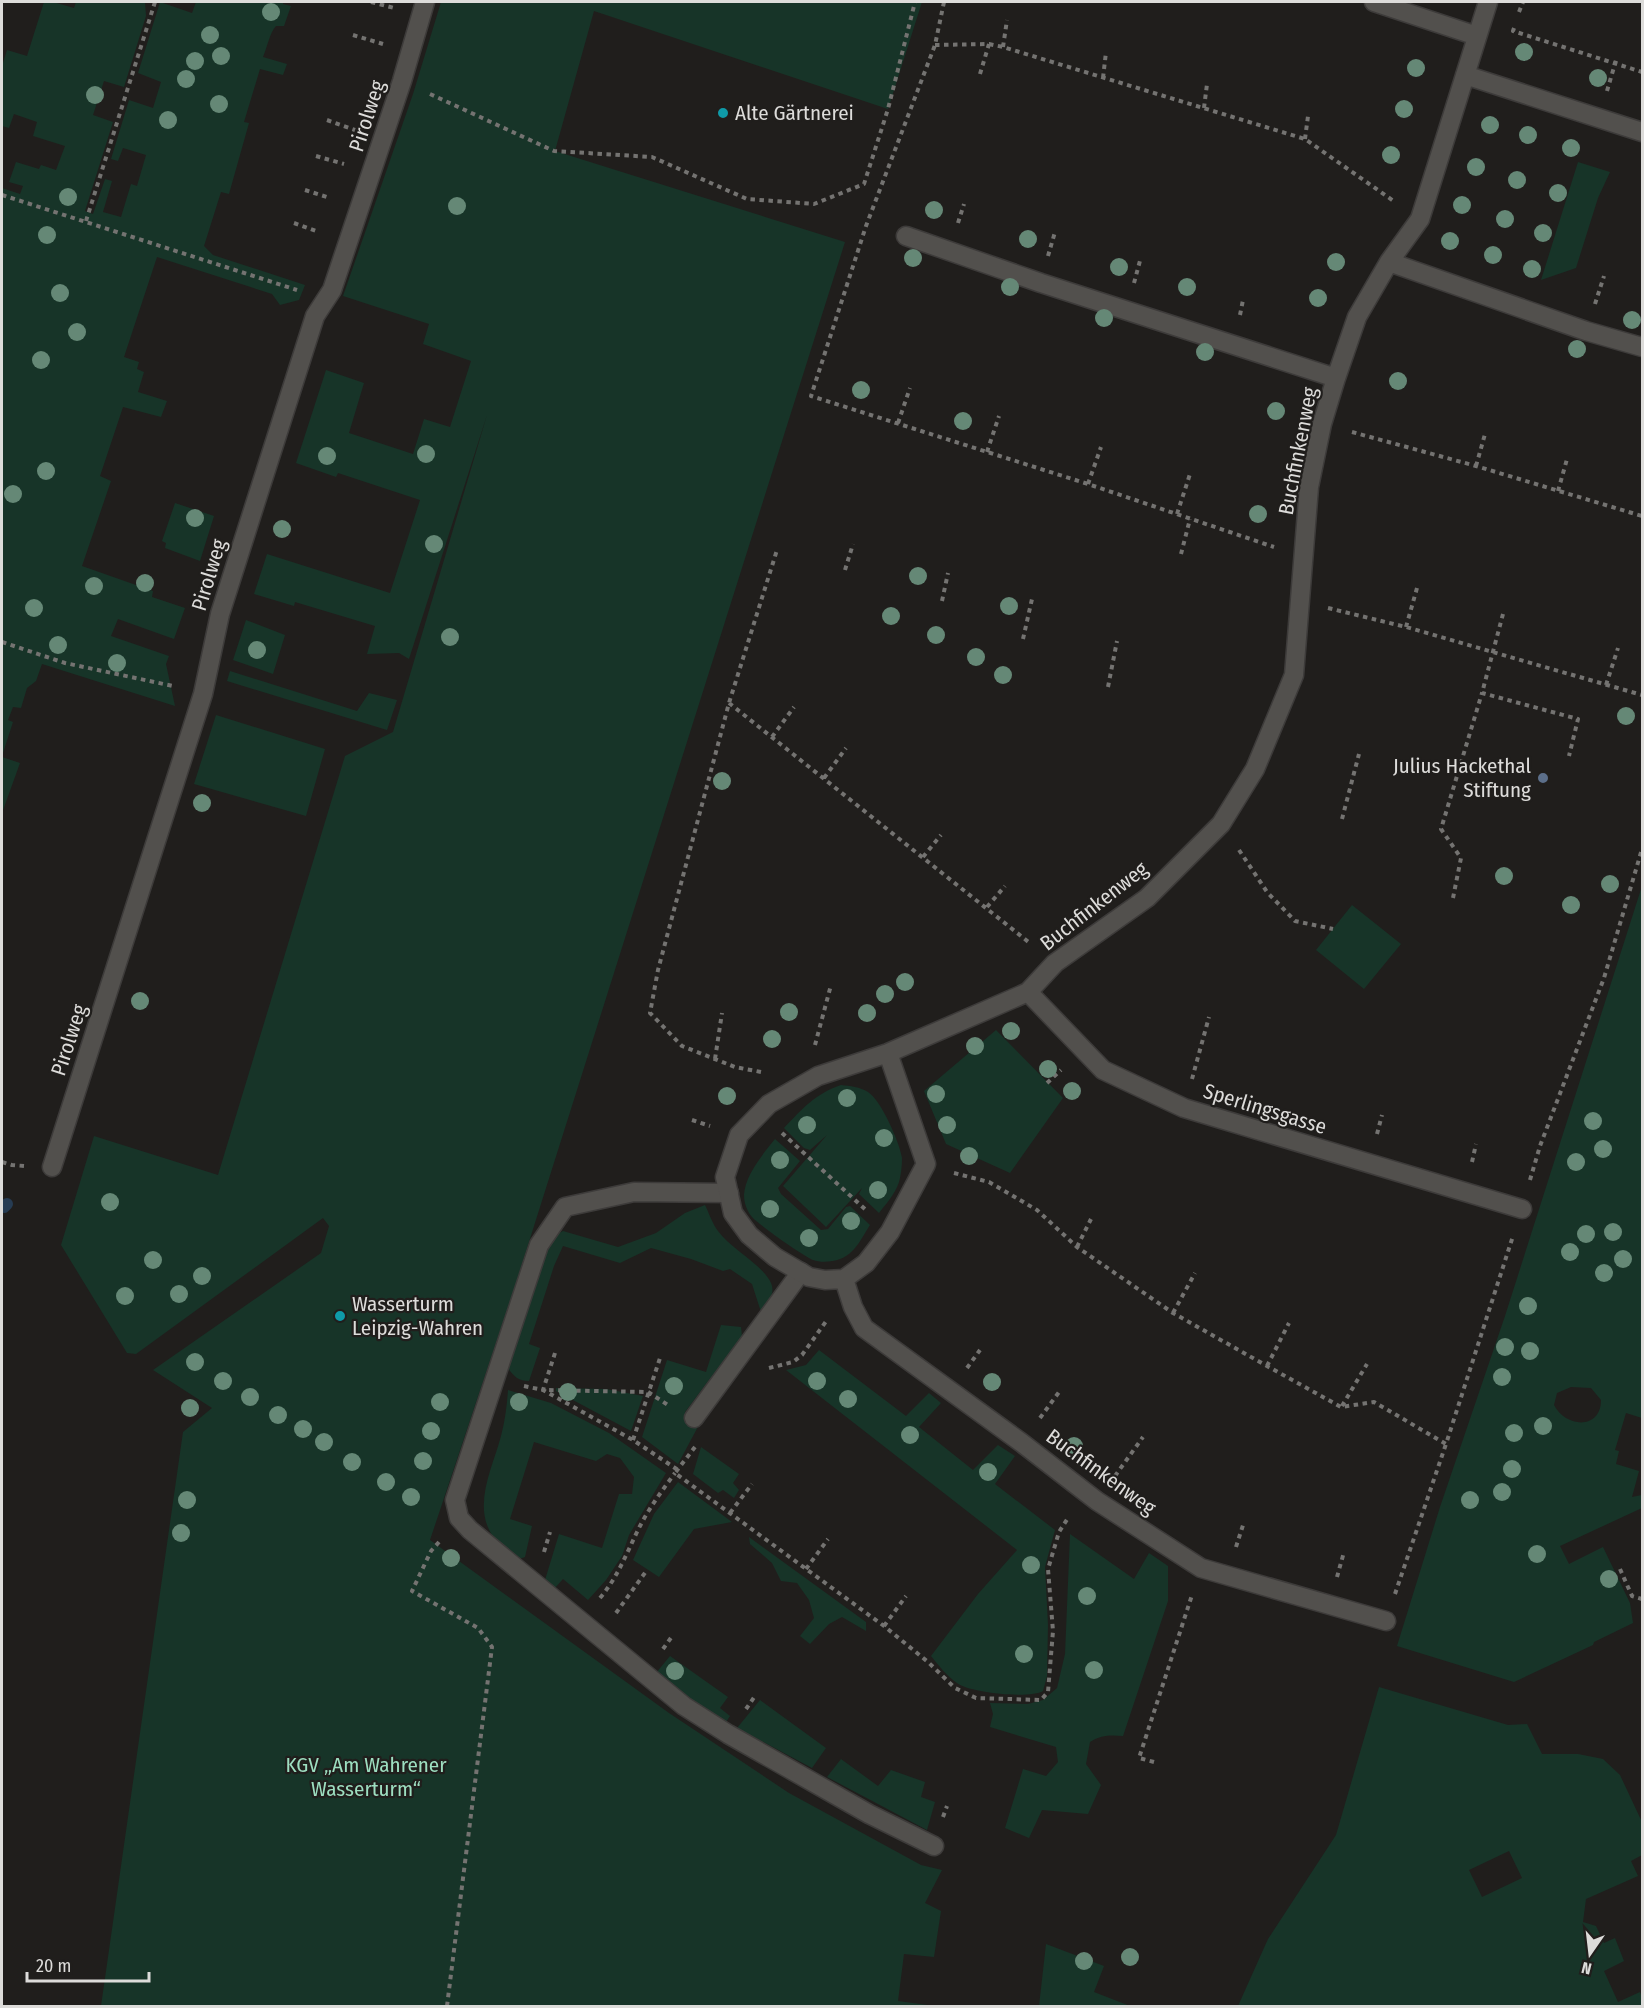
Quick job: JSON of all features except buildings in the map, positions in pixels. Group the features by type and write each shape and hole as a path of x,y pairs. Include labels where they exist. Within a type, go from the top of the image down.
{"street":[{"name":"Pirolweg","path":"52,1167 203,694 220,614 315,316 332,290 402,81 425,2"},
{"path":"1374,2 1477,36"},
{"name":"Buchfinkenweg","path":"1386,1621 1201,1568 1091,1496 864,1328 853,1307 844,1279 825,1280 809,1277 775,1257 748,1235 733,1213 725,1177 739,1135 769,1104 818,1076 888,1053 1028,992 1055,963 1147,898 1221,824 1255,769 1294,675 1309,487 1322,424 1335,378 1357,317 1389,262 1420,219 1488,2"},
{"path":"1465,75 1642,132"},
{"name":"Buchfinkenweg","path":"906,236 1030,279 1335,378"},
{"path":"1389,262 1586,331 1642,347"},
{"name":"Sperlingsgasse","path":"1028,992 1103,1070 1184,1108 1522,1209"},
{"path":"844,1279 866,1263 890,1232 926,1164 888,1053"},
{"path":"729,1193 634,1192 565,1207 539,1245 455,1500 459,1518 470,1530 684,1706 728,1734 869,1814 934,1846"},
{"path":"694,1418 801,1272"}],"path":[{"path":"86,221 156,2"},
{"path":"371,2 384,6"},
{"path":"402,81 554,151 652,157 747,199 814,204 864,184 888,109 915,2"},
{"path":"944,2 935,45 866,225 811,396 1088,484 1303,557"},
{"path":"1522,2 1513,31 1642,72"},
{"path":"1003,47 1006,20"},
{"path":"353,35 370,40"},
{"path":"935,45 988,44 1003,47 1305,139 1420,219"},
{"path":"980,74 988,44"},
{"path":"1103,78 1106,52"},
{"path":"1204,108 1208,84"},
{"path":"1305,139 1308,116"},
{"path":"327,120 344,126"},
{"path":"316,156 333,161"},
{"path":"305,190 322,195"},
{"path":"2,195 326,299"},
{"path":"294,223 311,229"},
{"path":"898,423 910,388"},
{"path":"987,452 999,416"},
{"path":"1322,424 1476,466 1642,516"},
{"path":"1476,466 1485,434"},
{"path":"1088,484 1101,447"},
{"path":"1558,491 1567,459"},
{"path":"1177,514 1190,474"},
{"path":"1181,554 1191,519"},
{"path":"845,570 853,543"},
{"path":"764,1073 735,1067 682,1046 650,1013 658,970 729,703 777,550"},
{"path":"942,601 948,573"},
{"path":"1406,627 1418,588"},
{"path":"1023,639 1032,599"},
{"path":"1301,601 1406,627 1642,695"},
{"path":"1453,898 1461,858 1441,829 1503,614"},
{"path":"1108,687 1117,641"},
{"path":"2,642 65,663 203,694"},
{"path":"1606,685 1618,648"},
{"path":"1482,693 1578,719 1569,756"},
{"path":"729,703 1055,963"},
{"path":"772,737 794,707"},
{"path":"824,778 846,748"},
{"path":"1342,819 1359,754"},
{"path":"1221,824 1267,891 1295,921 1333,929"},
{"path":"923,857 941,835"},
{"path":"1386,1621 1446,1444 1540,1146 1604,978 1642,849"},
{"path":"987,907 1005,886"},
{"path":"818,1076 807,1075 831,985"},
{"path":"715,1059 722,1014"},
{"path":"1184,1108 1209,1017"},
{"path":"760,1113 890,1232"},
{"path":"926,1164 989,1182 1037,1210 1077,1247 1173,1313 1341,1407 1374,1402 1446,1444"},
{"path":"1077,1247 1091,1219"},
{"path":"1173,1313 1195,1274"},
{"path":"764,1369 793,1362 802,1355 828,1319"},
{"path":"1267,1366 1289,1323"},
{"path":"543,1390 555,1353"},
{"path":"633,1440 660,1358"},
{"path":"1341,1407 1366,1364"},
{"path":"496,1380 543,1390 648,1392"},
{"path":"543,1390 633,1440 677,1471 730,1513 884,1626 928,1662 955,1688 976,1698 1041,1700 1048,1692 1053,1631 1048,1569 1059,1532 1143,1437"},
{"path":"581,1621 609,1587 656,1498 701,1438"},
{"path":"730,1513 752,1484"},
{"path":"447,2007 492,1647 478,1628 412,1591 431,1551 438,1545 455,1500"},
{"path":"806,1569 828,1539"},
{"path":"1154,1762 1139,1758 1201,1568"},
{"path":"1620,1569 1632,1596 1642,1599"},
{"path":"621,1605 647,1570"},
{"path":"884,1626 906,1596"}],"green space":[{"path":"44,2 74,8 76,2 145,2 146,16 124,87 104,81 93,115 113,122 85,211 93,214 105,179 112,181 103,212 121,217 131,184 137,186 146,155 123,148 118,161 111,159 129,100 153,108 161,82 138,73 160,2 192,13 196,2 283,2 291,6 284,26 276,26 272,32 263,57 287,64 283,75 260,69 244,122 249,123 229,194 221,192 204,246 213,255 305,285 299,300 280,305 272,294 157,257 124,357 139,362 137,369 144,372 138,392 167,401 161,417 123,407 100,476 111,481 82,566 153,591 152,597 185,608 174,639 118,619 111,636 169,656 166,664 175,706 42,664 36,681 27,688 21,708 13,707 8,720 13,722 2,756 2,188 20,194 23,186 9,182 16,162 39,169 41,165 56,170 65,146 33,136 37,122 14,114 9,128 2,126 2,66 7,50 27,56"},
{"name":"KGV „Am Wahrener Wasserturm“","path":"441,2 922,2 888,109 594,11 555,151 845,242 516,1283 430,1540 669,1713 789,1793 921,1865 942,1870 925,1903 941,1911 934,1957 904,1954 898,2001 935,2006 101,2006 183,1432 212,1408 153,1370 321,1253 329,1226 323,1218 136,1354 127,1353 61,1245 94,1136 218,1175 345,756 393,732 487,415 409,659 399,653 367,654 375,626 295,602 294,606 254,594 267,554 390,593 420,500 338,473 336,477 296,463 326,370 364,383 349,433 413,454 424,419 450,427 471,361 423,344 429,324 343,296 413,94"},
{"path":"1578,162 1610,172 1598,198 1576,268 1541,280"},
{"path":"175,503 214,516 200,561 165,548 166,543 162,541"},
{"path":"246,620 285,635 273,674 233,660"},
{"path":"230,671 357,711 369,693 397,700 387,730 227,681"},
{"path":"216,715 325,749 306,816 194,784"},
{"path":"2,757 20,763 2,813"},
{"path":"1642,886 1642,1418 1626,1413 1615,1450 1619,1451 1616,1464 1639,1471 1632,1497 1642,1495 1642,1508 1560,1546 1569,1564 1603,1547 1630,1603 1633,1623 1594,1642 1593,1645 1514,1682 1397,1646 1440,1507 1505,1316","holes":["1571,1387 1591,1388 1601,1400 1599,1410 1589,1421 1574,1421 1566,1418 1554,1405 1557,1393"]},
{"path":"1352,905 1401,944 1364,989 1316,950"},
{"path":"996,1030 1063,1098 1010,1173 946,1144 924,1091"},
{"path":"841,1085 865,1090 879,1104 898,1142 902,1158 901,1170 895,1191 879,1213 859,1194 862,1188 826,1227 783,1186 827,1135 810,1150 804,1148 784,1128 817,1097"},
{"path":"775,1139 800,1161 778,1188 781,1194 821,1230 828,1229 846,1207 850,1206 870,1225 858,1245 845,1257 830,1261 813,1260 771,1233 749,1212 745,1204 745,1187 755,1165"},
{"path":"705,1205 723,1237 761,1270 771,1283 772,1295 761,1312 752,1284 730,1269 723,1271 651,1248 620,1263 563,1246 554,1266 529,1344 540,1348 529,1381 512,1374 508,1368 544,1255 552,1237 563,1231 618,1247 656,1233 685,1213"},
{"path":"721,1325 741,1327 742,1336 685,1412 700,1423 678,1464 642,1437 667,1360 706,1372"},
{"path":"819,1350 906,1416 929,1393 941,1403 919,1427 973,1470 998,1445 1015,1456 995,1484 1055,1530 1045,1567 1048,1625 1047,1676 1043,1691 1014,1695 964,1687 950,1677 931,1656 978,1594 1017,1550 786,1370 806,1365"},
{"path":"556,1388 606,1389 643,1396 631,1431 556,1391"},
{"path":"508,1390 551,1403 609,1433 666,1473 629,1535 622,1556 606,1580 588,1600 563,1579 555,1588 545,1580 559,1534 602,1548 619,1494 632,1494 634,1477 620,1458 607,1454 596,1461 534,1442 510,1519 532,1526 525,1557 519,1559 494,1538 487,1526 484,1513 486,1487 506,1413"},
{"path":"701,1447 739,1474 733,1483 739,1490 734,1498 723,1490 718,1493 693,1474"},
{"path":"678,1482 732,1522 694,1529 659,1577 633,1560 654,1514"},
{"path":"1070,1534 1134,1579 1149,1553 1168,1566 1168,1601 1123,1736 1106,1736 1090,1742 1086,1764 1101,1785 1088,1814 1042,1810 1029,1838 1005,1828 1023,1769 1046,1776 1058,1762 1056,1747 990,1727 993,1714 990,1703 1028,1704 1043,1700 1057,1688 1065,1654"},
{"path":"749,1537 866,1622 866,1631 842,1617 829,1624 810,1644 800,1636 814,1618 809,1600 797,1583 781,1581 772,1563 750,1544"},
{"path":"670,1656 728,1697 720,1708 730,1716 726,1722 693,1704 656,1673"},
{"path":"1379,1687 1508,1725 1527,1724 1542,1754 1578,1754 1603,1759 1620,1775 1642,1822 1642,1855 1631,1861 1638,1876 1586,1899 1583,1922 1596,1926 1604,1943 1615,1938 1624,1961 1604,1971 1618,2002 1640,1992 1642,2006 1238,2006 1268,1939 1336,1835","holes":["1509,1851 1522,1878 1482,1897 1469,1870"]},
{"path":"760,1700 826,1748 812,1768 737,1728"},
{"path":"841,1759 878,1786 891,1770 925,1782 921,1797 935,1802 927,1830 827,1777"},
{"path":"1046,1944 1104,1966 1094,1992 1130,2006 1039,2006"}],"waterway":[{"path":"2,1206 7,1204"}],"place":[{"name":"Alte Gärtnerei","path":"723,113"},
{"name":"Julius Hackethal Stiftung","path":"1543,778"},
{"name":"Wasserturm Leipzig-Wahren","path":"340,1316"}]}
